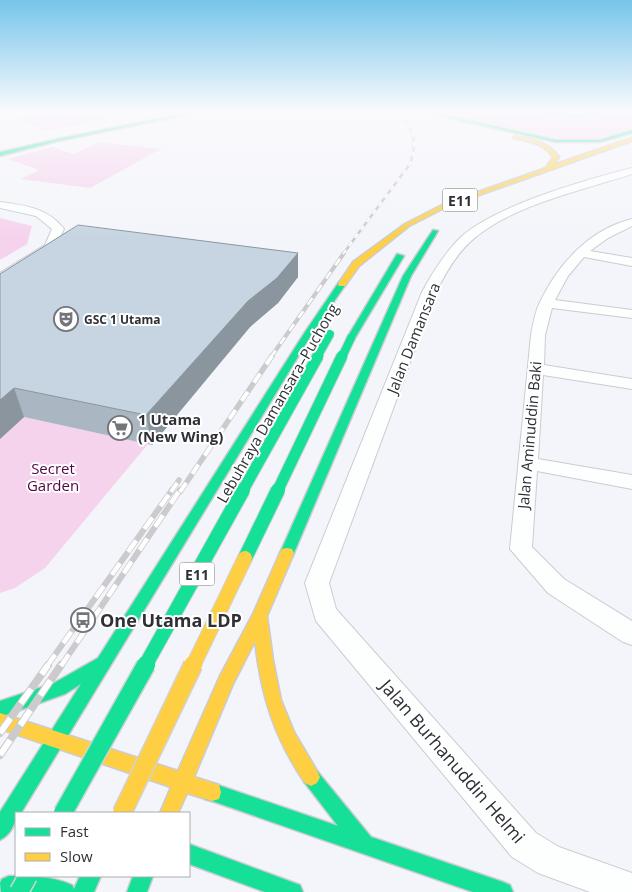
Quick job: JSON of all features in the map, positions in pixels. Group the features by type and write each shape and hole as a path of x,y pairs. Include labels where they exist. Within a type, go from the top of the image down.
{"main road":[{"path":"547,170 556,157 555,154"},
{"name":"E11","path":"369,269 382,245 407,225 439,208 592,154"},
{"name":"E11","path":"488,203 625,154"},
{"name":"E11","path":"122,812 351,338 399,257 409,247 439,229 407,276 260,616"},
{"path":"0,830 56,740 112,657 309,332 356,264 382,245"},
{"name":"Lebuhraya Damansara–Puchong","path":"64,812 333,331"},
{"path":"169,812 226,682 260,616"},
{"path":"260,616 267,680 282,728 312,778 364,843"},
{"path":"0,709 59,689 112,657"},
{"path":"124,679 137,698 143,701"},
{"path":"204,705 226,682"},
{"path":"163,708 188,710"},
{"path":"0,721 364,843 503,892"},
{"path":"9,789 36,799"},
{"path":"52,805 73,812"},
{"path":"190,854 293,892"},
{"path":"19,892 27,877"},
{"path":"84,892 91,877"},
{"path":"137,892 143,877"},
{"path":"0,888 40,886 65,892"}],"street":[{"name":"Jalan Damansara","path":"317,583 426,300 441,270 459,247 473,234 497,220 547,199 632,171"},
{"path":"0,206 39,212 52,221 58,229 50,246 0,279"},
{"path":"0,212 29,218 41,228"},
{"name":"Jalan Aminuddin Baki","path":"632,222 594,240 580,253 569,266 546,303 538,335 521,549 556,586 632,634"},
{"path":"0,267 37,243"},
{"path":"580,253 632,262"},
{"path":"546,303 632,314"},
{"path":"535,369 632,384"},
{"path":"527,463 632,482"},
{"name":"Jalan Burhanuddin Helmi","path":"317,583 326,614 524,845 550,861 632,890"}],"green space":[{"path":"28,154 153,154 90,188 20,179 39,170 8,159"},
{"path":"0,218 32,226 27,244 0,260"},
{"name":"Secret Garden","path":"24,417 148,444 45,568 15,588 0,593 0,439"}],"building":[{"name":"1 Utama (New Wing)","path":"78,225 298,253 277,278 248,301 146,415 14,388 0,400 0,274"}],"railway":[{"path":"343,254 410,164 413,154"},
{"path":"271,357 344,253"},
{"path":"180,492 272,356"},
{"path":"171,492 179,480"},
{"path":"47,666 172,490"},
{"path":"61,666 180,490"},
{"path":"0,733 48,665"},
{"path":"0,755 61,665"}],"traffic: fast":[{"path":"287,553 407,276 435,231"},
{"path":"351,338 400,256"},
{"path":"0,830 309,332 342,284"},
{"path":"64,812 330,334"},
{"path":"245,558 351,338"},
{"path":"0,709 59,689 101,664"},
{"path":"311,777 364,843"},
{"path":"212,792 503,892"},
{"path":"190,854 293,892"},
{"path":"19,892 27,877"},
{"path":"83,892 90,877"},
{"path":"137,892 143,877"},
{"path":"9,886 40,886 65,892"}],"traffic: slow":[{"path":"547,170 556,157 554,154"},
{"path":"342,284 356,264 407,225 446,205 591,154"},
{"path":"169,812 226,681 260,616 287,553"},
{"path":"122,812 245,558"},
{"path":"260,616 268,681 279,719 287,738 311,777"},
{"path":"0,721 212,792"}],"place":[{"name":"GSC 1 Utama","path":"66,319"},
{"name":"1 Utama (New Wing)","path":"120,428"},
{"name":"One Utama LDP","path":"83,620"}]}
